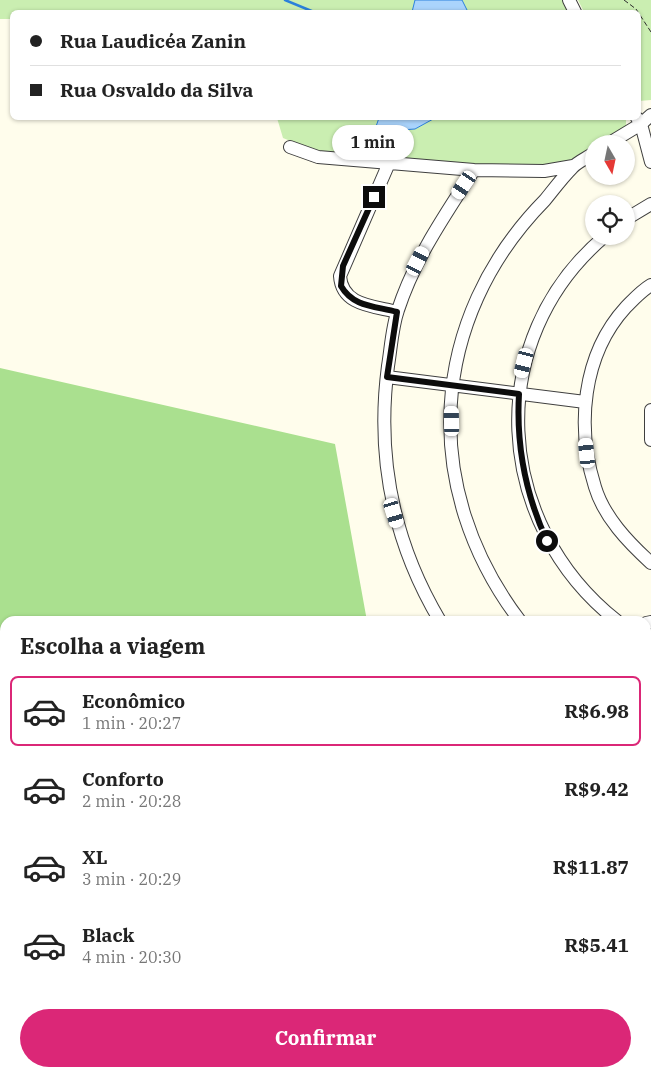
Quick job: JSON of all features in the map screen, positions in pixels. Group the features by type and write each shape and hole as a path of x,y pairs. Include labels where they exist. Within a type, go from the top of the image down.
{"street":[{"path":"620,135 651,115"},
{"path":"639,121 651,162"},
{"path":"290,147 318,157 474,170 544,171 573,166"},
{"path":"516,616 502,597 485,567 462,506 454,464 452,403 456,357 468,316 488,274 507,242 573,166 585,159"},
{"path":"389,163 340,276 341,286 350,299 397,312"},
{"path":"437,616 420,588 394,513 388,475 385,434 387,377 397,312 411,275 433,233 474,170"},
{"path":"544,171 548,196"},
{"path":"635,214 651,204"},
{"path":"594,245 566,276 547,307 529,346 520,381 520,453 535,514 547,541 564,568 584,592 611,616"},
{"path":"651,285 641,290 614,320 597,354 587,387 584,422 587,453 595,488 631,545 651,563"},
{"path":"387,377 586,402"},
{"path":"651,410 651,440"}],"path":[{"path":"624,0 637,10"},
{"path":"641,17 651,32"}],"green space":[{"path":"0,0 415,0 412,10 10,10 10,19 0,19"},
{"path":"462,0 565,0 570,10 467,10"},
{"path":"578,0 651,0 651,100 641,101 641,10 583,10"},
{"path":"278,120 378,120 375,131 415,129 431,120 626,120 626,126 613,135 585,135 585,152 564,163 502,167 318,152 283,138"},
{"path":"0,368 335,444 366,616 0,616"}],"water":[{"path":"415,0 462,0 467,10 412,10"},
{"path":"378,120 431,120 415,129 374,132"}],"waterway":[{"path":"285,0 309,10"}],"route":[{"path":"374,197 343,266 340,276 341,286 350,299 397,312 387,377 519,394 520,453 526,484 535,514 547,541"}]}
